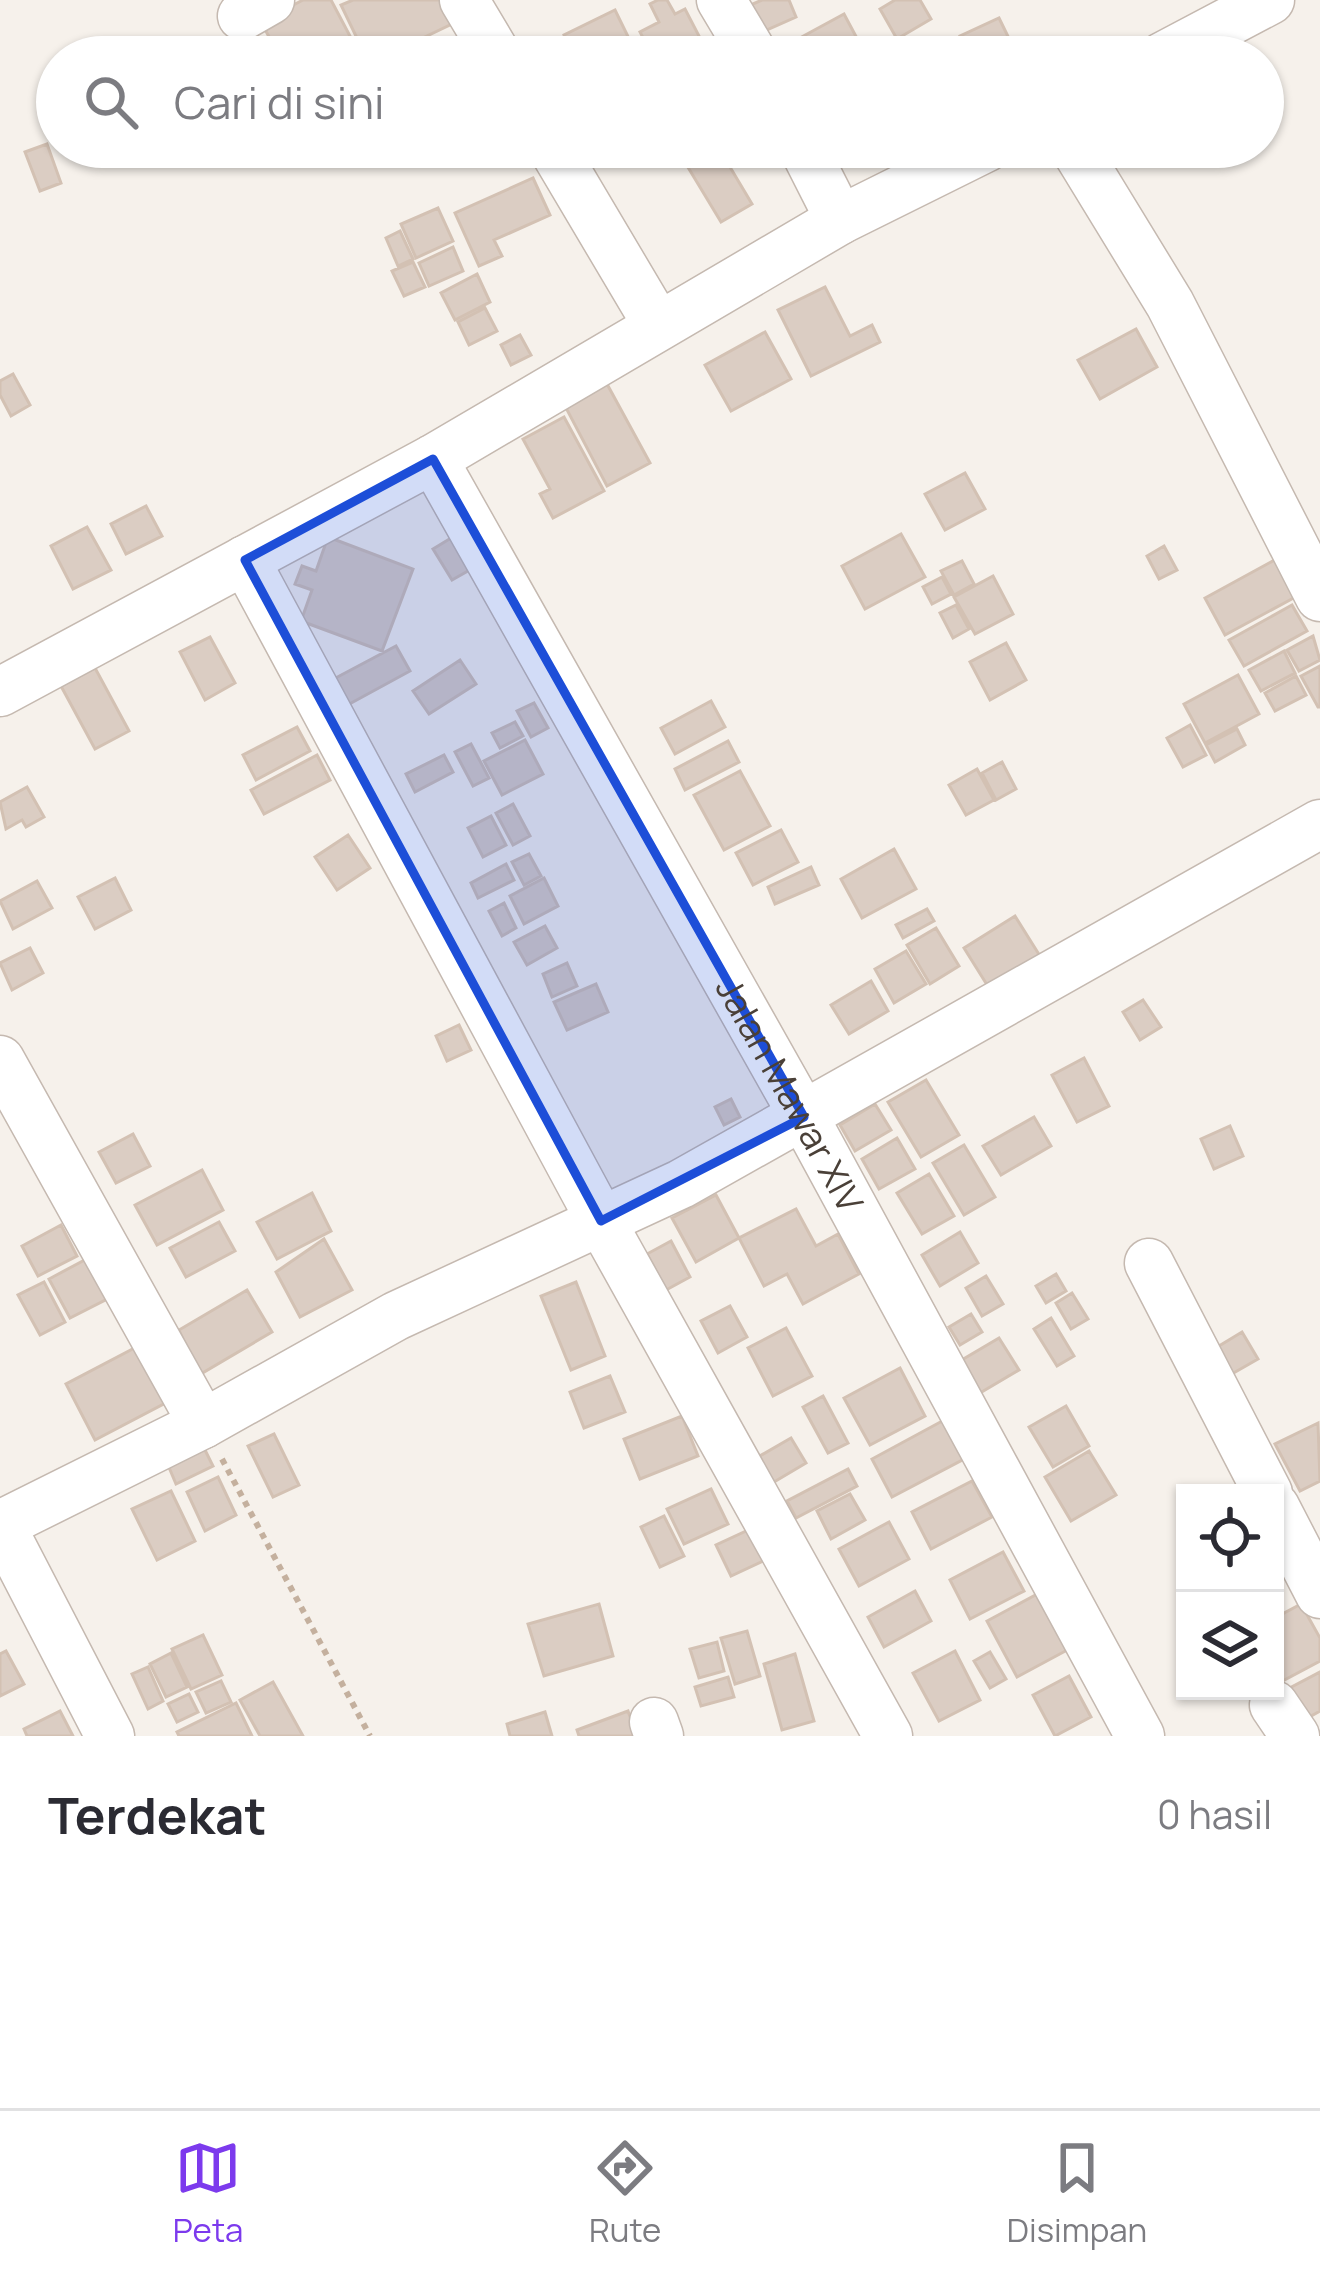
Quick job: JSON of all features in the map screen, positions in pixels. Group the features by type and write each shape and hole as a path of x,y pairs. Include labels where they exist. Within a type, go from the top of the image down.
{"street":[{"path":"464,0 485,36"},
{"path":"721,0 742,36"},
{"path":"1202,36 1270,0"},
{"path":"564,168 657,324"},
{"path":"813,168 839,220"},
{"path":"0,692 433,459 839,220 945,168"},
{"path":"1087,168 1170,304 1320,597"},
{"name":"Jalan Mawar XIV","path":"433,459 804,1117 1141,1736"},
{"path":"245,560 601,1221 888,1736"},
{"path":"110,1736 0,1524 203,1424 396,1316 601,1221 804,1117 1320,824"},
{"path":"0,1060 203,1424"},
{"path":"1149,1263 1263,1484"},
{"path":"1284,1524 1320,1594"}],"path":[{"path":"203,1424 370,1736"}],"highlighted area":[{"path":"433,459 804,1117 601,1221 245,560"}],"building":[{"path":"303,0 331,0 350,36 269,36 261,22"},
{"path":"353,0 446,0 456,22 427,36 356,36 341,5"},
{"path":"667,0 675,14 685,9 699,36 642,36 640,32 659,22 650,4"},
{"path":"762,0 789,0 796,17 760,33 748,6"},
{"path":"895,0 920,0 931,19 895,36 880,9"},
{"path":"615,10 628,36 564,36"},
{"path":"844,14 856,36 803,36"},
{"path":"999,18 1008,36 960,36"},
{"path":"36,148 36,168 56,168 61,183 40,191 25,152"},
{"path":"688,168 731,168 752,204 721,222"},
{"path":"533,178 550,215 494,240 502,256 479,266 455,213"},
{"path":"438,208 453,241 416,258 401,224"},
{"path":"400,231 413,259 398,266 386,238"},
{"path":"453,247 463,271 429,286 419,263"},
{"path":"413,262 425,287 404,296 392,271"},
{"path":"477,274 490,302 455,320 441,293"},
{"path":"825,287 850,336 872,325 880,342 811,376 778,310"},
{"path":"485,308 497,331 469,345 458,322"},
{"path":"1136,329 1157,367 1100,399 1078,360"},
{"path":"765,332 791,379 731,411 705,365"},
{"path":"520,335 531,355 511,365 501,345"},
{"path":"13,374 30,405 11,416 0,395 0,381"},
{"path":"607,384 650,463 607,486 565,406"},
{"path":"564,417 604,491 553,518 540,494 550,489 523,439"},
{"path":"965,473 985,509 945,530 925,494"},
{"path":"146,506 162,536 126,554 111,524"},
{"path":"87,527 111,570 73,589 51,546"},
{"path":"901,534 925,577 865,609 842,566"},
{"path":"456,535 475,567 452,580 433,549"},
{"path":"328,537 413,569 382,651 301,621 312,590 295,584 302,566 316,571"},
{"path":"1164,546 1177,570 1159,579 1147,556"},
{"path":"1280,557 1301,594 1225,635 1205,598"},
{"path":"962,561 974,584 954,595 941,571"},
{"path":"993,576 1013,614 975,634 954,597"},
{"path":"942,577 951,594 932,604 923,587"},
{"path":"956,605 969,629 953,638 940,613"},
{"path":"1292,605 1307,631 1244,666 1229,640"},
{"path":"1313,636 1320,660 1299,671 1287,650"},
{"path":"210,637 235,683 205,700 180,652"},
{"path":"1006,643 1026,680 990,700 970,662"},
{"path":"396,646 410,671 342,708 328,682"},
{"path":"1284,651 1295,673 1261,691 1249,670"},
{"path":"460,660 476,684 429,714 413,691"},
{"path":"1320,666 1320,707 1318,707 1301,676"},
{"path":"95,668 129,731 95,749 61,686"},
{"path":"1238,675 1259,714 1205,743 1184,704"},
{"path":"1296,676 1306,695 1275,711 1265,693"},
{"path":"711,701 725,727 675,754 661,728"},
{"path":"534,703 548,728 531,737 517,711"},
{"path":"515,722 523,736 500,748 492,733"},
{"path":"1190,725 1206,755 1183,767 1167,738"},
{"path":"297,727 310,751 256,780 243,755"},
{"path":"1237,729 1245,745 1215,762 1206,745"},
{"path":"525,740 543,774 502,795 484,761"},
{"path":"728,741 739,762 685,790 675,769"},
{"path":"471,744 489,778 473,786 455,752"},
{"path":"317,755 330,780 264,814 251,790"},
{"path":"444,755 453,772 415,792 406,774"},
{"path":"1002,762 1016,789 996,800 982,773"},
{"path":"977,769 994,800 966,815 949,785"},
{"path":"740,771 770,826 724,850 694,795"},
{"path":"27,787 44,817 26,827 22,820 6,829 0,802"},
{"path":"513,804 530,836 513,845 496,813"},
{"path":"491,816 506,845 483,857 468,828"},
{"path":"781,830 798,862 753,885 736,853"},
{"path":"348,835 370,868 337,890 315,857"},
{"path":"894,849 916,889 862,918 841,879"},
{"path":"529,854 541,876 524,885 512,862"},
{"path":"506,864 514,880 478,898 471,883"},
{"path":"811,867 819,885 775,904 768,887"},
{"path":"115,878 131,910 95,929 78,897"},
{"path":"544,878 558,906 524,924 510,896"},
{"path":"37,881 52,908 13,929 0,901"},
{"path":"504,903 516,928 502,936 489,911"},
{"path":"927,909 934,921 903,938 896,925"},
{"path":"1015,916 1045,964 994,996 964,948"},
{"path":"545,926 557,948 527,965 514,942"},
{"path":"936,928 959,966 930,984 907,945"},
{"path":"30,948 43,973 12,990 0,963"},
{"path":"906,951 926,984 894,1003 875,969"},
{"path":"567,963 577,986 552,997 543,974"},
{"path":"871,981 888,1011 849,1034 831,1005"},
{"path":"596,984 608,1012 567,1030 554,1002"},
{"path":"1143,1000 1161,1027 1140,1040 1123,1012"},
{"path":"459,1025 471,1050 447,1061 436,1036"},
{"path":"1084,1058 1109,1106 1077,1122 1052,1075"},
{"path":"926,1080 959,1135 921,1157 888,1102"},
{"path":"731,1099 740,1117 724,1125 715,1107"},
{"path":"875,1104 891,1130 855,1151 840,1125"},
{"path":"1034,1117 1051,1146 1001,1175 983,1146"},
{"path":"1230,1126 1243,1156 1214,1169 1201,1139"},
{"path":"133,1134 150,1166 116,1183 99,1152"},
{"path":"897,1138 915,1169 879,1189 862,1159"},
{"path":"964,1145 995,1197 964,1215 933,1163"},
{"path":"202,1170 223,1210 157,1245 135,1205"},
{"path":"929,1174 954,1216 922,1234 897,1193"},
{"path":"312,1193 331,1231 277,1259 257,1222"},
{"path":"716,1195 739,1238 696,1262 672,1218"},
{"path":"796,1209 816,1246 838,1234 859,1274 803,1304 787,1274 764,1286 739,1238"},
{"path":"219,1222 235,1251 186,1277 170,1248"},
{"path":"61,1225 77,1256 38,1276 22,1246"},
{"path":"960,1232 978,1263 940,1286 922,1255"},
{"path":"324,1239 352,1290 300,1317 276,1272"},
{"path":"671,1241 690,1277 666,1290 647,1254"},
{"path":"94,1255 115,1295 70,1318 49,1279"},
{"path":"1056,1274 1066,1291 1046,1303 1036,1286"},
{"path":"986,1276 1003,1304 982,1316 966,1288"},
{"path":"44,1282 65,1322 40,1335 18,1295"},
{"path":"576,1282 605,1356 571,1370 541,1296"},
{"path":"247,1290 272,1332 199,1375 179,1330"},
{"path":"1072,1293 1088,1319 1071,1329 1056,1303"},
{"path":"730,1306 747,1337 718,1353 701,1321"},
{"path":"971,1314 982,1332 960,1345 949,1327"},
{"path":"1051,1318 1074,1356 1057,1366 1034,1329"},
{"path":"786,1328 812,1376 773,1396 748,1348"},
{"path":"1242,1332 1258,1359 1230,1375 1214,1349"},
{"path":"999,1338 1019,1370 980,1393 960,1361"},
{"path":"144,1343 173,1399 95,1440 66,1384"},
{"path":"900,1368 925,1416 870,1445 844,1398"},
{"path":"610,1376 625,1412 584,1428 570,1392"},
{"path":"823,1396 848,1443 828,1453 803,1407"},
{"path":"1066,1406 1089,1446 1053,1467 1029,1427"},
{"path":"682,1416 698,1456 640,1479 624,1439"},
{"path":"946,1419 966,1458 892,1497 872,1459"},
{"path":"1318,1423 1320,1481 1300,1491 1275,1444"},
{"path":"274,1434 299,1485 273,1497 248,1446"},
{"path":"791,1438 806,1463 774,1482 758,1457"},
{"path":"204,1448 213,1466 176,1484 168,1465"},
{"path":"1089,1451 1116,1495 1071,1521 1045,1477"},
{"path":"848,1469 857,1486 796,1518 787,1501"},
{"path":"218,1477 236,1515 205,1531 187,1492"},
{"path":"972,1481 992,1517 931,1549 912,1512"},
{"path":"711,1489 728,1524 684,1544 667,1509"},
{"path":"171,1491 195,1541 157,1560 132,1509"},
{"path":"850,1494 865,1520 831,1539 817,1511"},
{"path":"664,1516 684,1556 660,1567 641,1527"},
{"path":"889,1522 909,1559 859,1586 839,1549"},
{"path":"757,1526 772,1557 731,1576 716,1545"},
{"path":"1003,1552 1024,1591 970,1619 950,1580"},
{"path":"915,1591 931,1621 884,1647 868,1617"},
{"path":"1041,1592 1071,1648 1017,1677 987,1621"},
{"path":"599,1604 613,1656 544,1676 528,1624"},
{"path":"1301,1604 1320,1638 1320,1661 1284,1680 1284,1613"},
{"path":"747,1631 760,1676 735,1684 721,1638"},
{"path":"203,1635 222,1675 191,1689 172,1649"},
{"path":"717,1642 724,1671 699,1678 690,1649"},
{"path":"6,1651 24,1684 0,1696 0,1654"},
{"path":"955,1651 980,1700 939,1721 913,1673"},
{"path":"990,1652 1006,1679 990,1688 974,1661"},
{"path":"171,1653 187,1687 166,1697 150,1664"},
{"path":"795,1654 814,1721 782,1730 764,1664"},
{"path":"148,1667 163,1701 148,1709 132,1674"},
{"path":"1320,1672 1320,1711 1297,1724 1284,1691"},
{"path":"1069,1676 1091,1717 1055,1736 1033,1695"},
{"path":"728,1677 734,1697 701,1706 695,1687"},
{"path":"221,1681 231,1702 206,1713 196,1692"},
{"path":"273,1682 303,1736 260,1736 240,1700"},
{"path":"189,1694 198,1712 177,1722 168,1704"},
{"path":"236,1703 252,1736 179,1736 177,1732"},
{"path":"60,1711 73,1736 27,1736 24,1729"},
{"path":"628,1711 637,1736 579,1736 577,1730"},
{"path":"545,1712 552,1736 510,1736 507,1724"}]}
